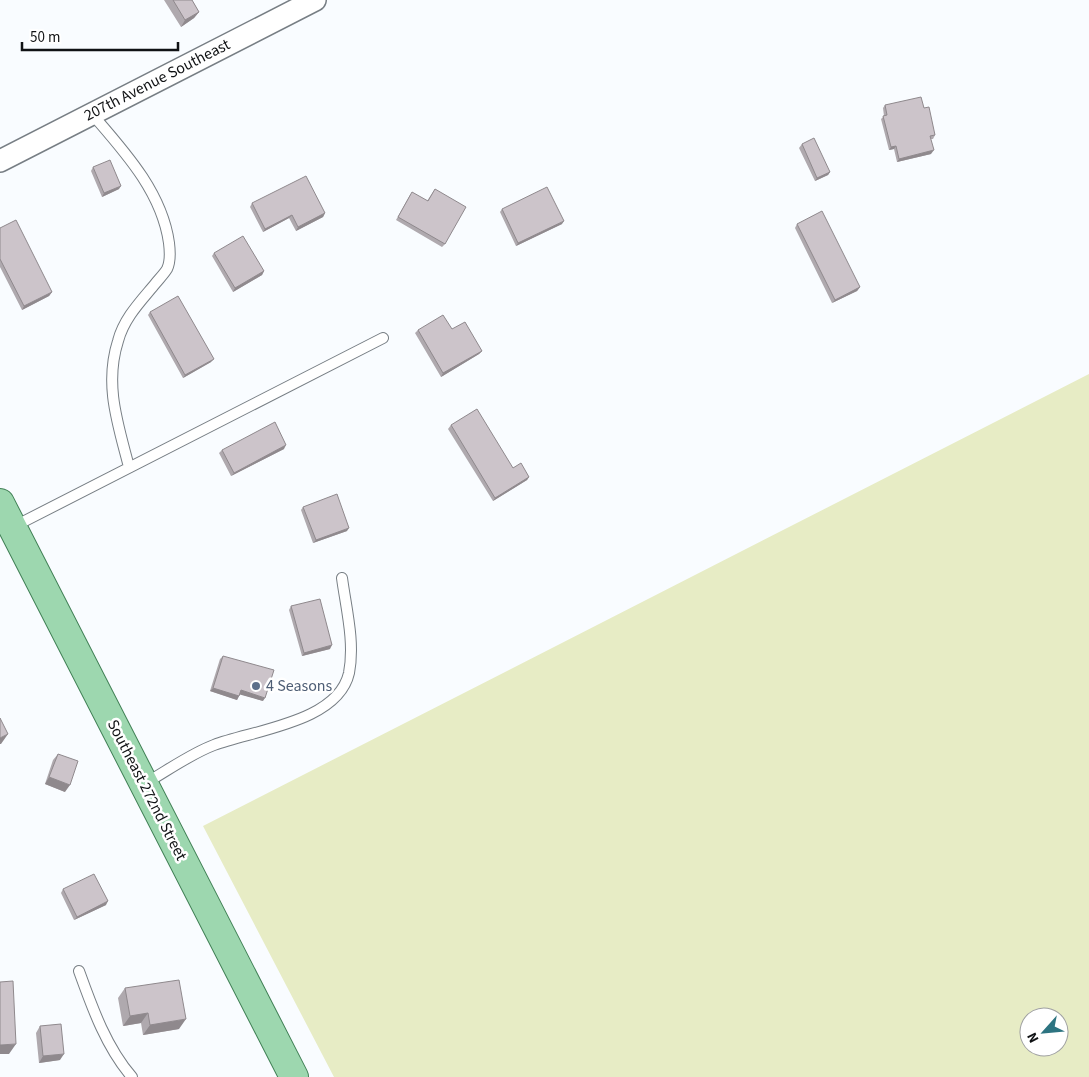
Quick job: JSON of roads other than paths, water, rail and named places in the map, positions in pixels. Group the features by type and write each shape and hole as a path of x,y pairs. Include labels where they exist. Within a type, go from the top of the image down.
{"main road":[{"name":"Southeast 272nd Street","path":"0,503 294,1077"}],"street":[{"name":"207th Avenue Southeast","path":"0,161 315,0"}],"lane":[{"path":"92,114 136,167 157,203 167,232 170,255 167,268 132,312 118,340 111,378 114,410 129,467"},
{"path":"12,527 383,338"},
{"path":"143,784 213,745 313,714 339,694 348,673 351,650 342,578"},
{"path":"79,970 95,1015 109,1042 132,1077"}],"place":[{"name":"4 Seasons","path":"256,686"}]}
